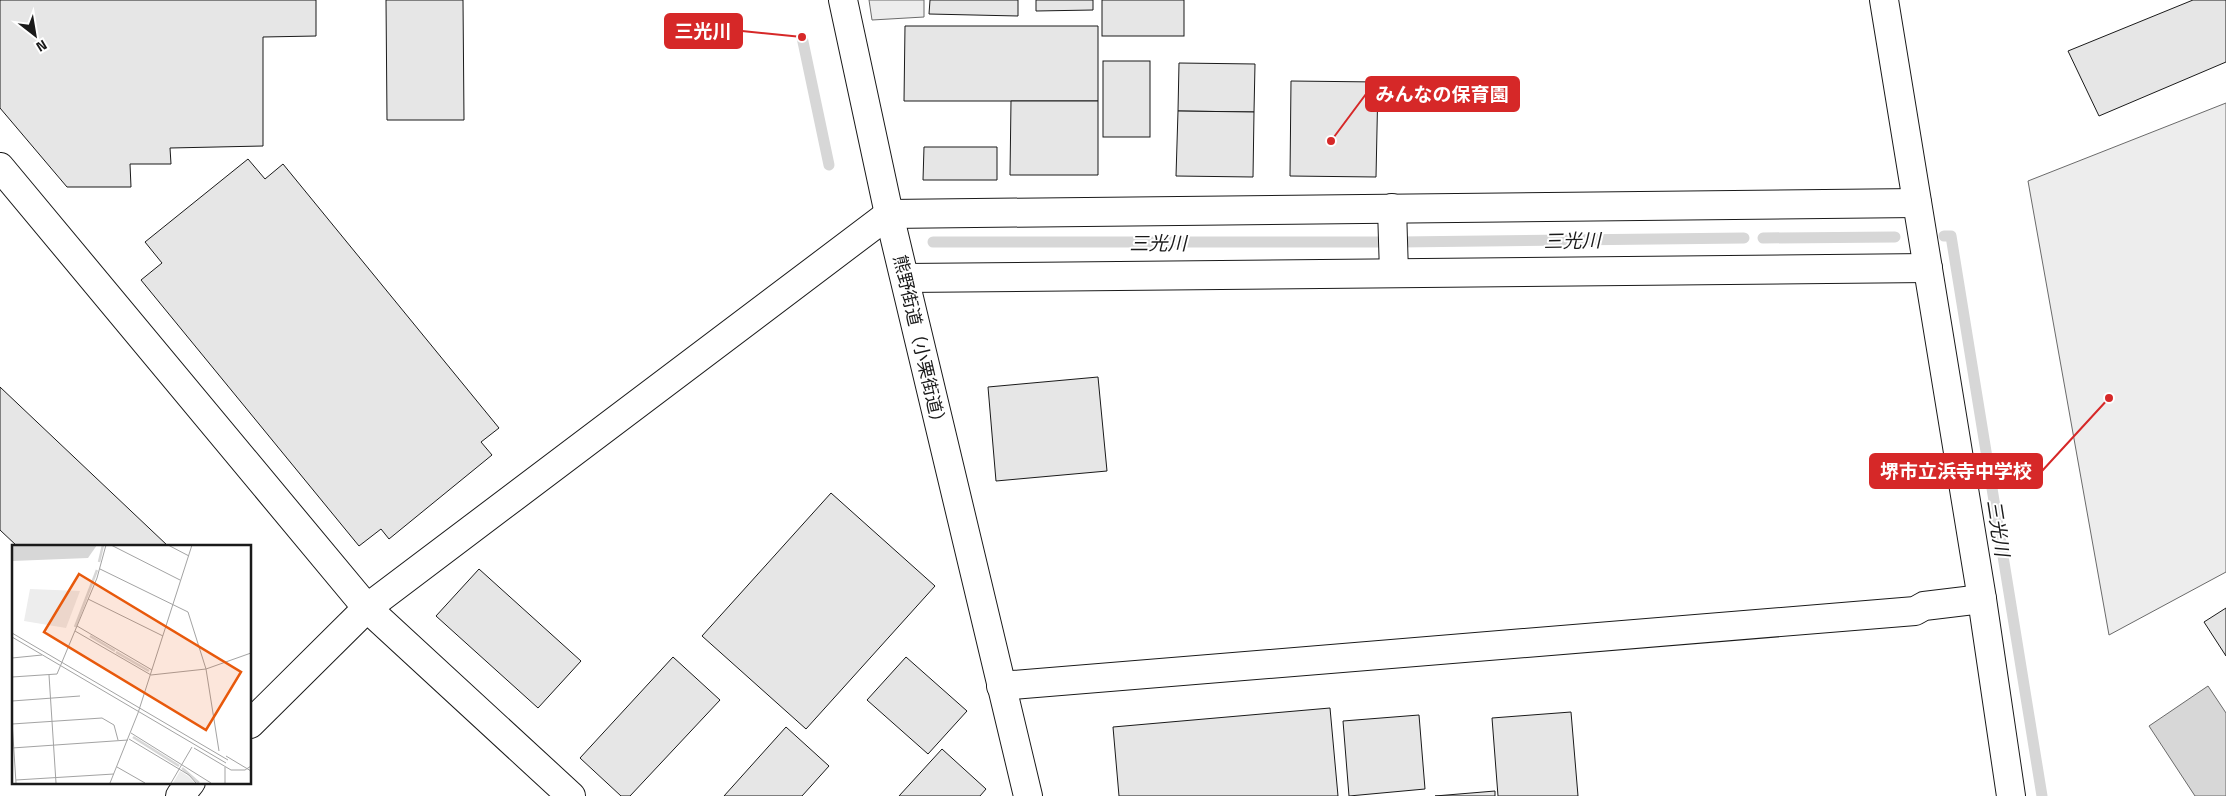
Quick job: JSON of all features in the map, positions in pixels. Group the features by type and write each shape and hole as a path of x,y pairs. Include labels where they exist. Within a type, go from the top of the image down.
{"street":[{"name":"熊野街道（小栗街道）","path":"842,0 889,214 1028,796"},
{"path":"1884,0 1982,599 2011,796"},
{"path":"0,167 367,608 571,796"},
{"path":"251,723 367,608 889,214 1918,209"},
{"path":"1393,213 1394,264"},
{"path":"905,278 1394,264 1928,266"},
{"path":"1002,686 1915,611 1924,606 1982,599"},
{"path":"180,796 189,784"}],"shaded area":[{"path":"869,0 924,0 924,17 872,20"},
{"path":"2226,103 2226,572 2109,635 2028,181"},
{"path":"2208,686 2226,713 2226,796 2195,796 2149,726"}],"building":[{"path":"0,0 316,0 316,36 263,37 263,146 170,148 171,164 130,164 131,187 67,187 0,108"},
{"path":"386,0 463,0 464,120 387,120"},
{"path":"930,0 1018,0 1018,16 929,14"},
{"path":"1036,0 1093,0 1093,10 1036,11"},
{"path":"1102,0 1184,0 1184,36 1102,36"},
{"path":"2193,0 2226,0 2226,62 2099,116 2068,51"},
{"path":"905,26 1098,26 1098,101 904,101"},
{"path":"1103,61 1150,61 1150,137 1103,137"},
{"path":"1179,63 1255,64 1254,112 1178,111"},
{"path":"1291,81 1378,82 1376,177 1290,176"},
{"path":"1011,101 1098,101 1098,175 1010,175"},
{"path":"1178,111 1254,112 1253,177 1176,176"},
{"path":"924,147 997,147 997,180 923,180"},
{"path":"248,159 265,179 283,164 499,428 481,442 492,455 389,539 381,529 359,546 141,280 162,263 145,242"},
{"path":"1098,377 1107,471 996,481 988,387"},
{"path":"0,387 167,545 16,545 0,530"},
{"path":"831,493 935,586 806,729 702,636"},
{"path":"479,569 581,661 538,708 436,616"},
{"path":"2226,608 2226,656 2204,622"},
{"path":"673,657 720,700 630,796 621,796 580,758"},
{"path":"906,657 967,711 928,754 867,700"},
{"path":"1330,708 1338,796 1119,796 1113,727"},
{"path":"1571,712 1578,796 1498,796 1492,718"},
{"path":"1419,715 1425,789 1349,796 1343,721"},
{"path":"786,727 829,766 802,796 724,796"},
{"path":"942,749 986,789 980,796 899,796"},
{"path":"1495,791 1495,796 1435,796"}],"waterway":[{"name":"三光川","path":"802,37 829,165"},
{"name":"三光川","path":"1944,236 1951,236 2042,796"},
{"name":"三光川","path":"1763,238 1895,237"},
{"name":"三光川","path":"1400,242 1744,238"},
{"name":"三光川","path":"933,242 1382,242"}],"place":[{"name":"三光川","path":"802,37"},
{"name":"みんなの保育園","path":"1331,141"},
{"name":"堺市立浜寺中学校","path":"2109,398"}]}
